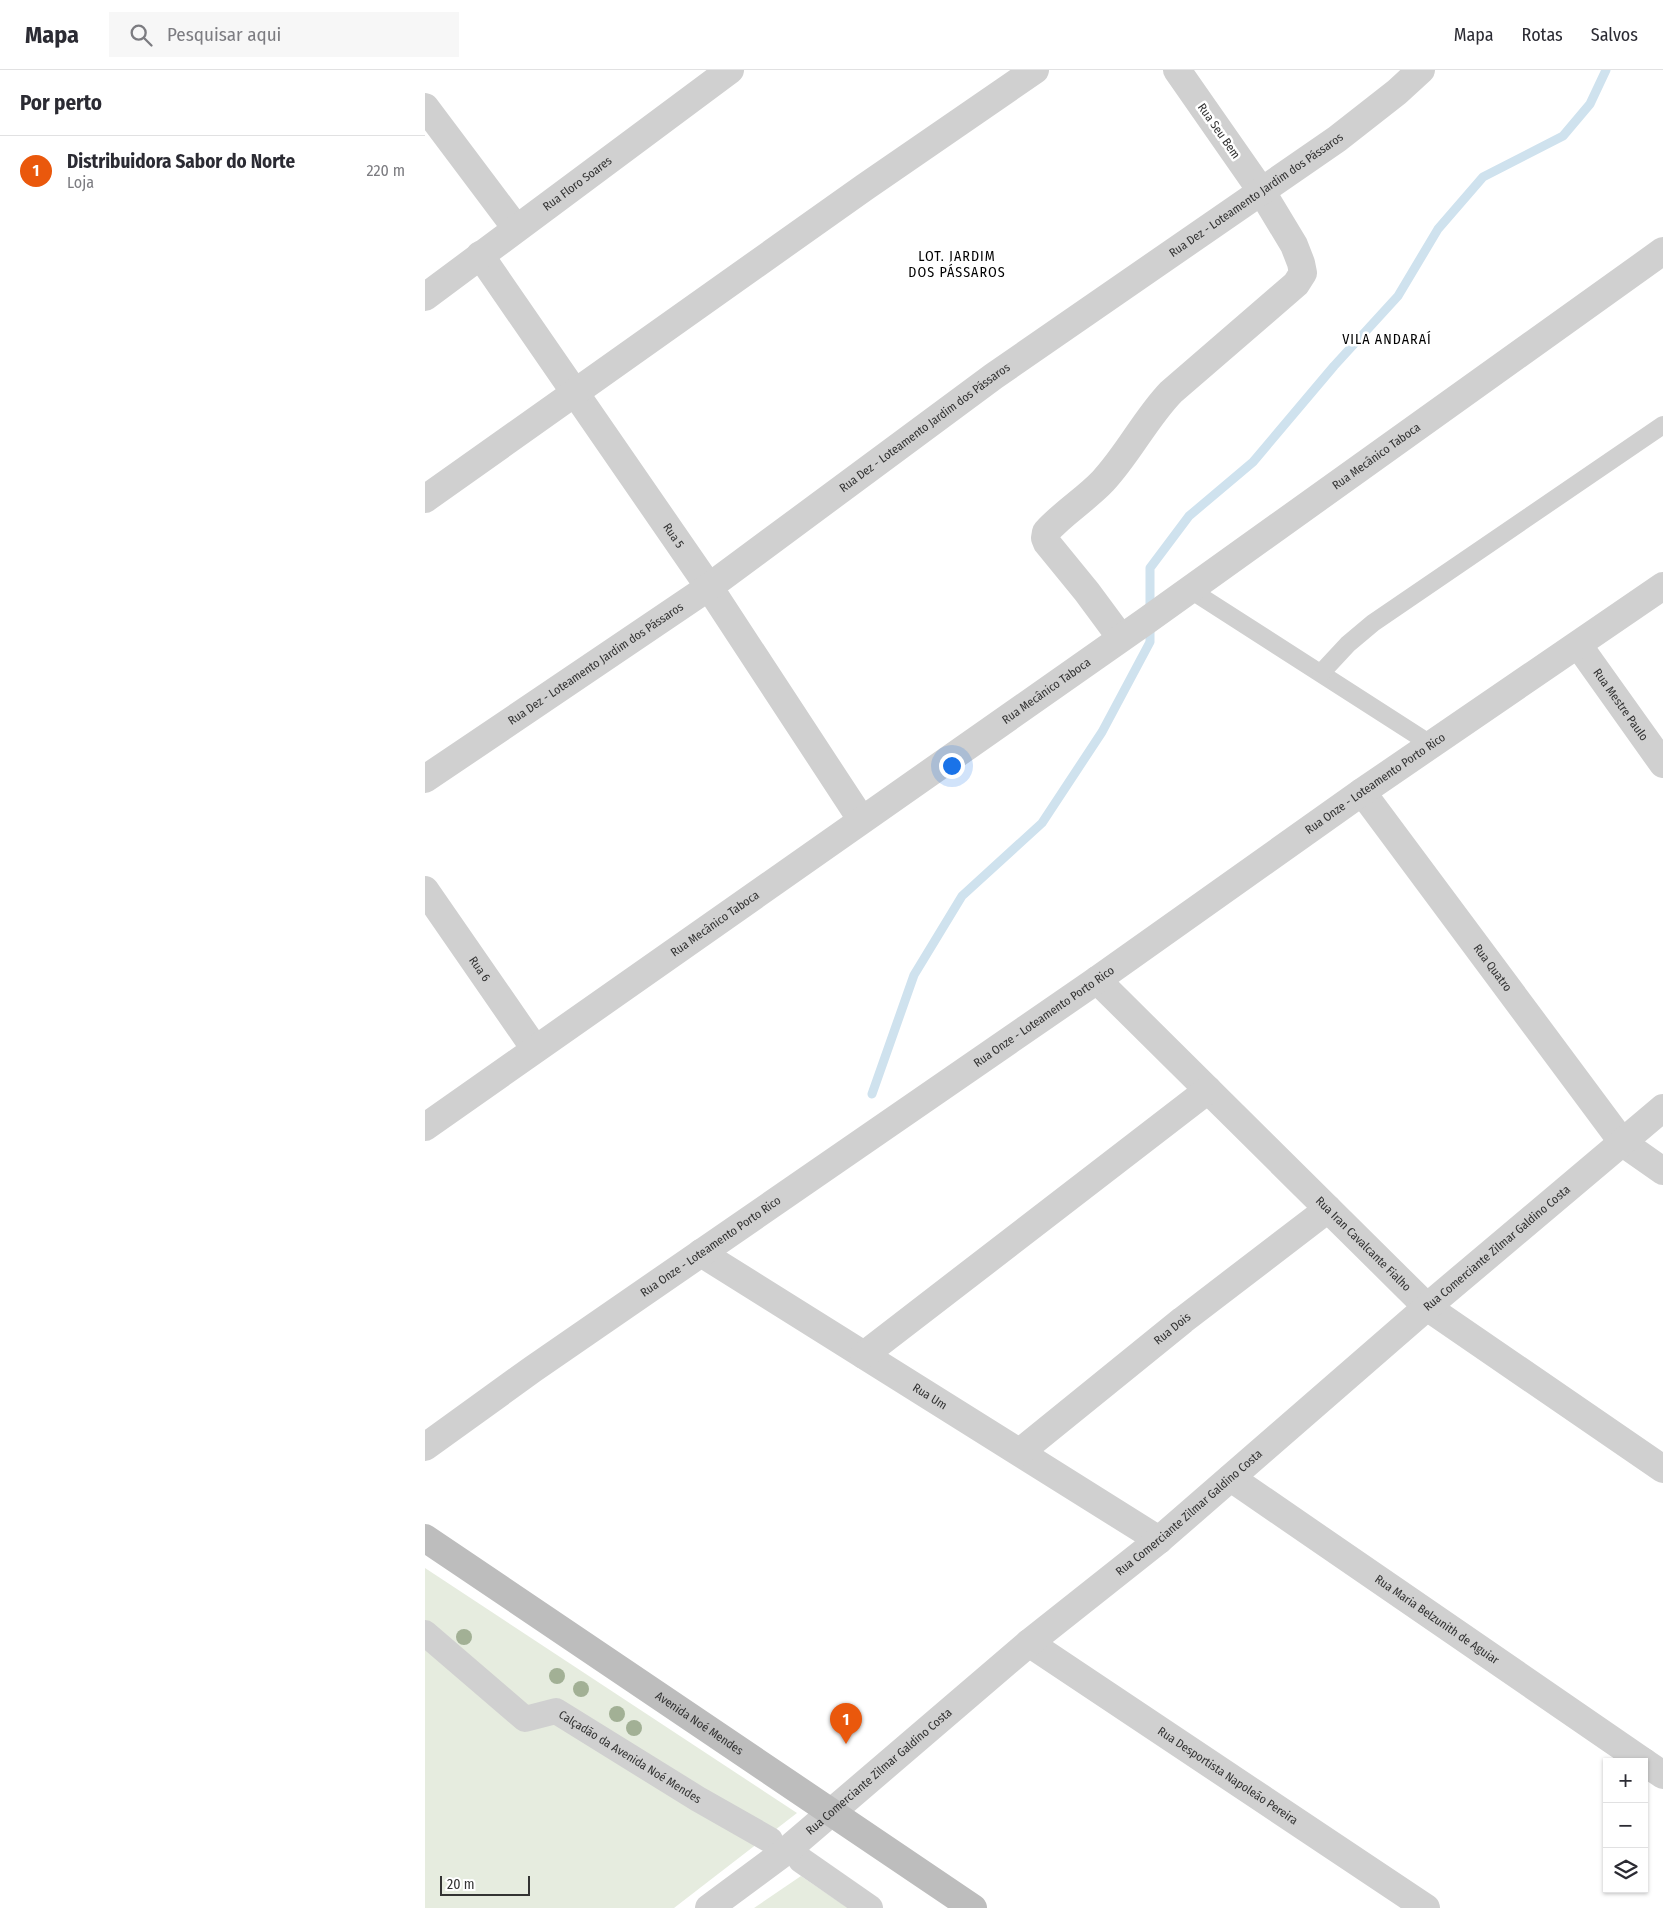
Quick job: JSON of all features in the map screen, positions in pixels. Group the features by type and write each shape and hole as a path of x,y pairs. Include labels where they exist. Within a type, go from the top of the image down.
{"main road":[{"name":"Avenida Noé Mendes","path":"425,1538 973,1908"}],"street":[{"name":"Rua Floro Soares","path":"425,297 730,70"},
{"path":"425,499 1035,70"},
{"name":"Rua Seu Bem","path":"1121,638 1047,543 1045,538 1046,532 1102,482 1124,456 1159,405 1171,392 1276,303 1302,277 1301,264 1294,245 1262,192 1177,70"},
{"name":"Rua Dez - Loteamento Jardim dos Pássaros","path":"425,780 709,587 994,376 1337,140 1397,92 1421,70"},
{"path":"425,107 516,228"},
{"name":"Rua Mecânico Taboca","path":"425,1127 1121,638 1663,250"},
{"name":"Rua 5","path":"480,256 709,587 861,819"},
{"name":"Rua Onze - Loteamento Porto Rico","path":"425,1447 533,1369 1097,980 1362,792 1579,646 1663,586"},
{"name":"Rua Mestre Paulo","path":"1579,646 1663,764"},
{"name":"Rua Quatro","path":"1362,792 1623,1143 1663,1171"},
{"name":"Rua 6","path":"425,890 535,1050"},
{"name":"Rua Iran Cavalcante Fialho","path":"1097,980 1427,1307 1663,1469"},
{"path":"864,1355 1208,1090"},
{"name":"Rua Comerciante Zilmar Galdino Costa","path":"709,1908 786,1850 1029,1643 1159,1540 1427,1307 1663,1108"},
{"name":"Rua Dois","path":"1020,1452 1183,1320 1328,1209"},
{"name":"Rua Um","path":"701,1253 1159,1540"},
{"name":"Rua Maria Belzunith de Aguiar","path":"1231,1478 1638,1758"},
{"name":"Calçadão da Avenida Noé Mendes","path":"425,1633 525,1720 556,1710 698,1799 770,1840"},
{"name":"Rua Desportista Napoleão Pereira","path":"1029,1643 1426,1908"},
{"name":"Rua Maria Belzunith de Aguiar","path":"1648,1765 1663,1775"},
{"path":"801,1860 870,1908"}],"lane":[{"path":"1321,673 1348,644 1373,623 1663,425"},
{"path":"1189,589 1432,745"}],"shaded area":[{"path":"425,1568 797,1813 674,1908 425,1908"},
{"path":"801,1876 848,1908 754,1908"}],"waterway":[{"path":"1150,612 1150,568 1189,516 1253,462 1334,366 1398,296 1438,229 1483,177 1563,136 1590,104 1606,70"},
{"path":"872,1094 914,975 962,896 1042,823 1102,732 1150,642 1150,625"}],"place":[{"name":"Distribuidora Sabor do Norte","path":"846,1744"}],"district":[{"name":"LOT. JARDIM DOS PÁSSAROS","path":"957,264"},
{"name":"VILA ANDARAÍ","path":"1387,339"}]}
